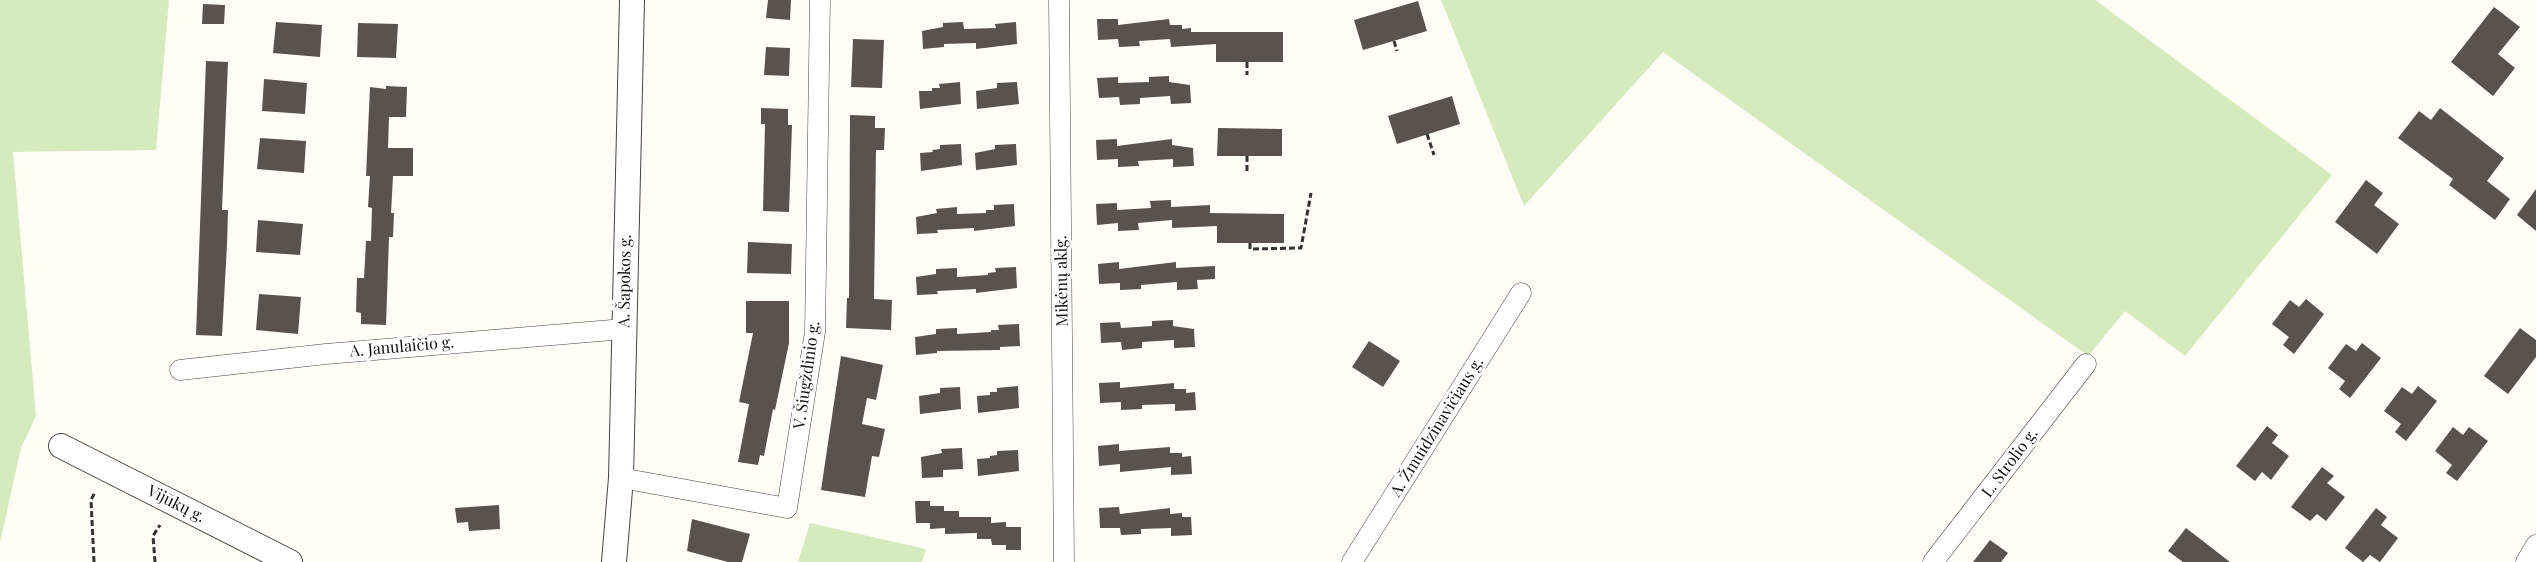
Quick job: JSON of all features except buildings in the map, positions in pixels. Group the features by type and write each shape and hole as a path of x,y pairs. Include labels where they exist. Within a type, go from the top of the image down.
{"street":[{"name":"A. Šapokos g.","path":"615,562 621,478 632,0"},
{"name":"V. Šiugždinio g.","path":"621,478 787,508 815,332 820,0"},
{"name":"Mikėnų aklg.","path":"1059,0 1064,562"},
{"name":"A. Žmuidzinavičiaus g.","path":"1352,562 1521,293"},
{"name":"A. Janulaičio g.","path":"180,370 326,354 624,329"},
{"name":"L. Strolio g.","path":"1933,562 2086,364"},
{"name":"Vijūkų g.","path":"61,446 290,562"},
{"path":"2526,562 2536,544"}],"path":[{"path":"1394,41 1397,51"},
{"path":"1247,62 1247,75"},
{"path":"1427,134 1434,155"},
{"path":"1247,156 1247,172"},
{"path":"1250,243 1250,249 1301,248 1311,193"},
{"path":"94,562 91,500 95,492"},
{"path":"155,562 153,536 160,525"}],"green space":[{"path":"0,0 169,0 156,150 13,152 36,416 21,448 0,543"},
{"path":"1441,0 2095,0 2332,175 2185,356 2125,311 2088,356 1663,52 1524,206"},
{"path":"810,523 926,549 922,562 798,562"}]}
